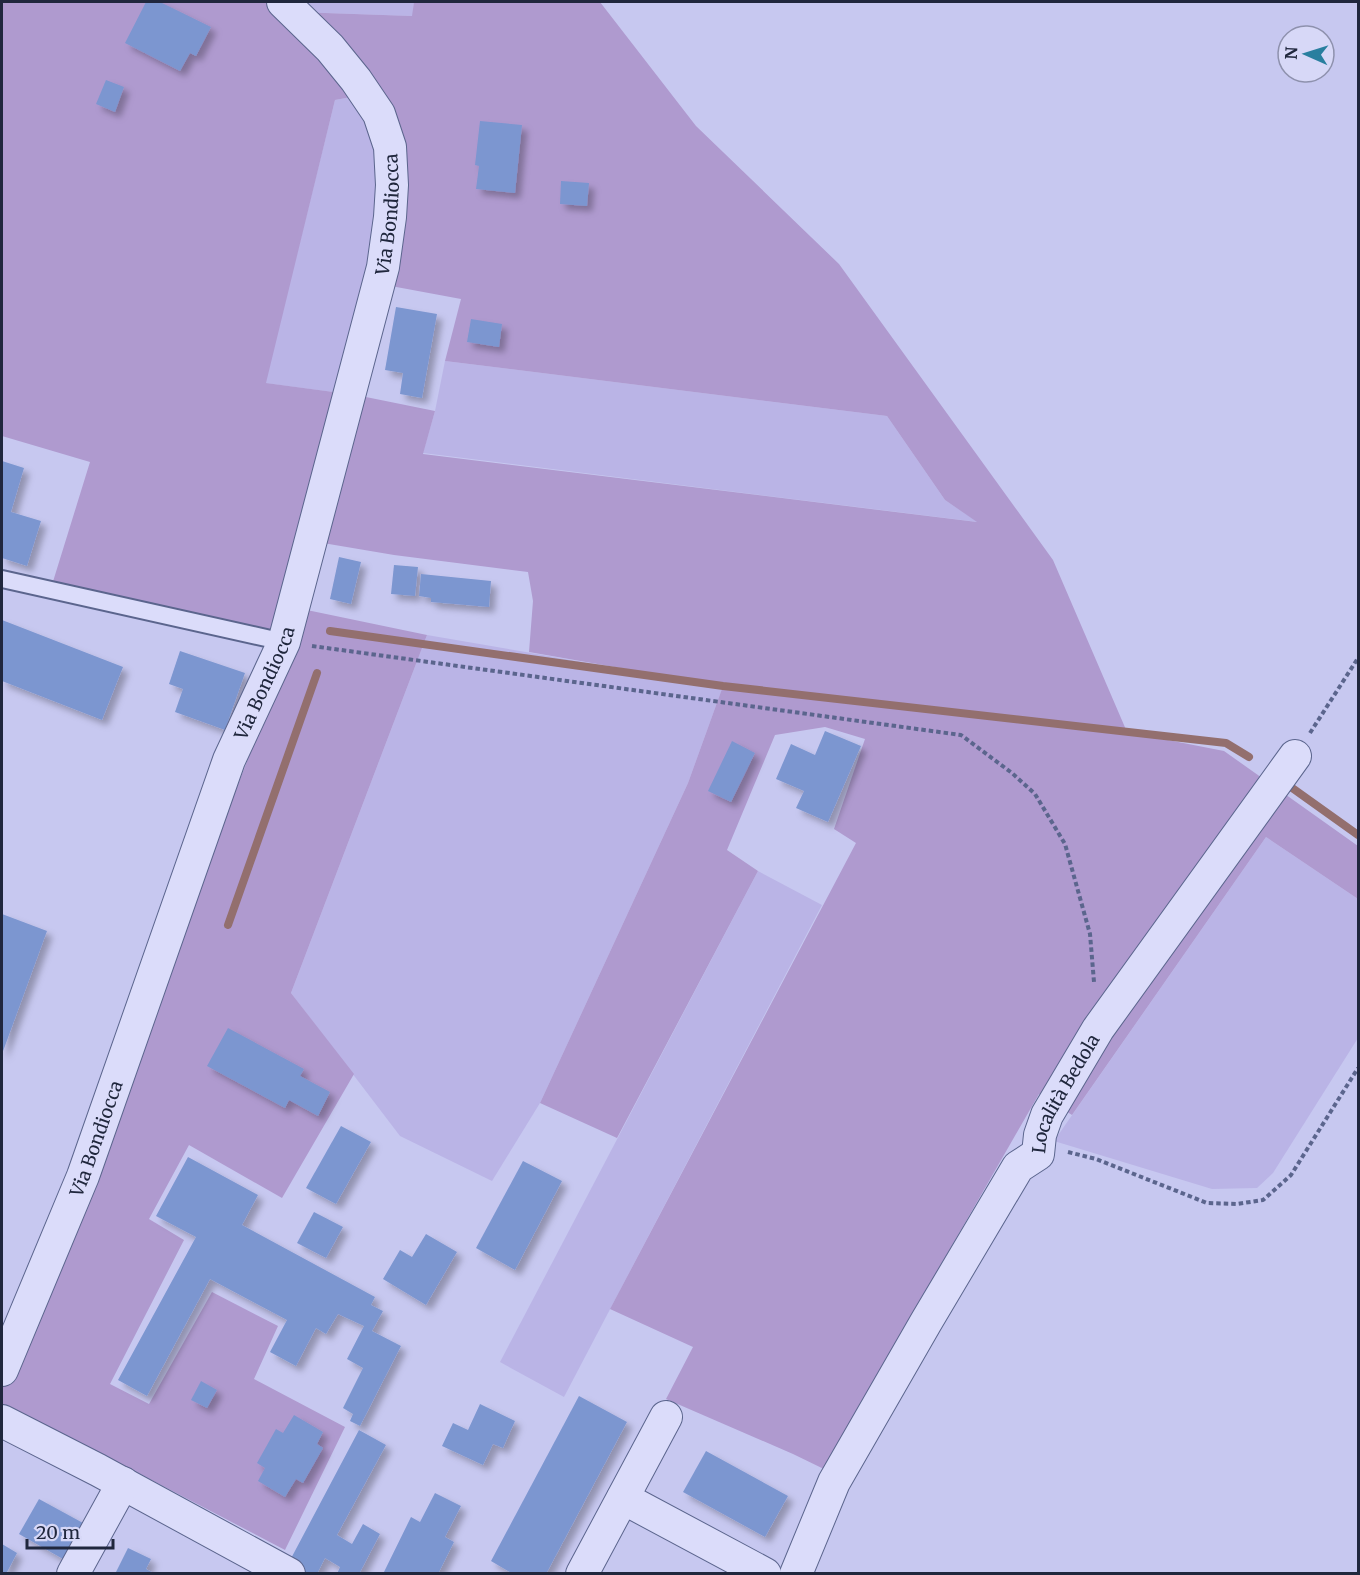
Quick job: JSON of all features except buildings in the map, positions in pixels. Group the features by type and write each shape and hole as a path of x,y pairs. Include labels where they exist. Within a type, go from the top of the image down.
{"street":[{"name":"Via Bondiocca","path":"2,1370 83,1176 229,760 284,642 383,267 392,185 390,147 379,114 356,80 330,48 283,2"},
{"name":"Località Bedola","path":"796,1574 834,1482 1018,1167 1038,1154 1040,1135 1047,1115 1098,1029 1295,756"},
{"path":"582,1574 666,1417"},
{"path":"2,1421 123,1483 289,1574"},
{"path":"73,1574 123,1483"},
{"path":"623,1498 765,1574"}],"lane":[{"path":"2,579 284,642"}],"path":[{"path":"284,642 961,735 1012,773 1035,794 1065,844 1090,934 1098,1029"},
{"path":"1295,756 1359,658"},
{"path":"1038,1154 1065,1151 1096,1159 1207,1203 1237,1204 1263,1200 1291,1175 1359,1068"}],"shaded area":[{"path":"2,2 284,2 296,12 412,16 414,2 600,2 696,126 839,264 1053,560 1127,732 1224,751 1358,846 1358,899 1266,837 1072,1115 1039,1094 880,1371 828,1471 666,1399 693,1347 610,1309 856,843 834,829 865,739 825,727 775,735 727,850 758,871 617,1138 540,1103 688,783 723,686 529,652 533,601 528,572 394,555 317,542 302,609 427,635 291,993 354,1074 282,1198 189,1145 149,1219 184,1240 110,1384 149,1404 212,1292 278,1326 254,1379 345,1427 285,1550 119,1463 2,1439 2,1374 81,1194 292,644 51,588 90,462 2,436","holes":["362,95 404,174 391,286 461,299 445,361 887,416 945,500 977,522 423,454 435,411 356,395 266,383 335,100"]},
{"path":"284,2 414,2 413,16 296,12"},
{"path":"362,95 404,174 356,395 265,383 335,100"},
{"path":"445,361 887,416 945,500 978,522 423,453 435,411"},
{"path":"427,635 723,686 688,783 540,1103 492,1181 400,1136 291,993"},
{"path":"1266,837 1358,899 1358,1038 1273,1173 1257,1188 1212,1189 1054,1141"},
{"path":"758,871 822,905 564,1397 500,1362"}],"waterway":[{"path":"330,631 723,686 1226,743 1249,757"},
{"path":"228,925 317,673"},
{"path":"1288,785 1358,835"}]}
